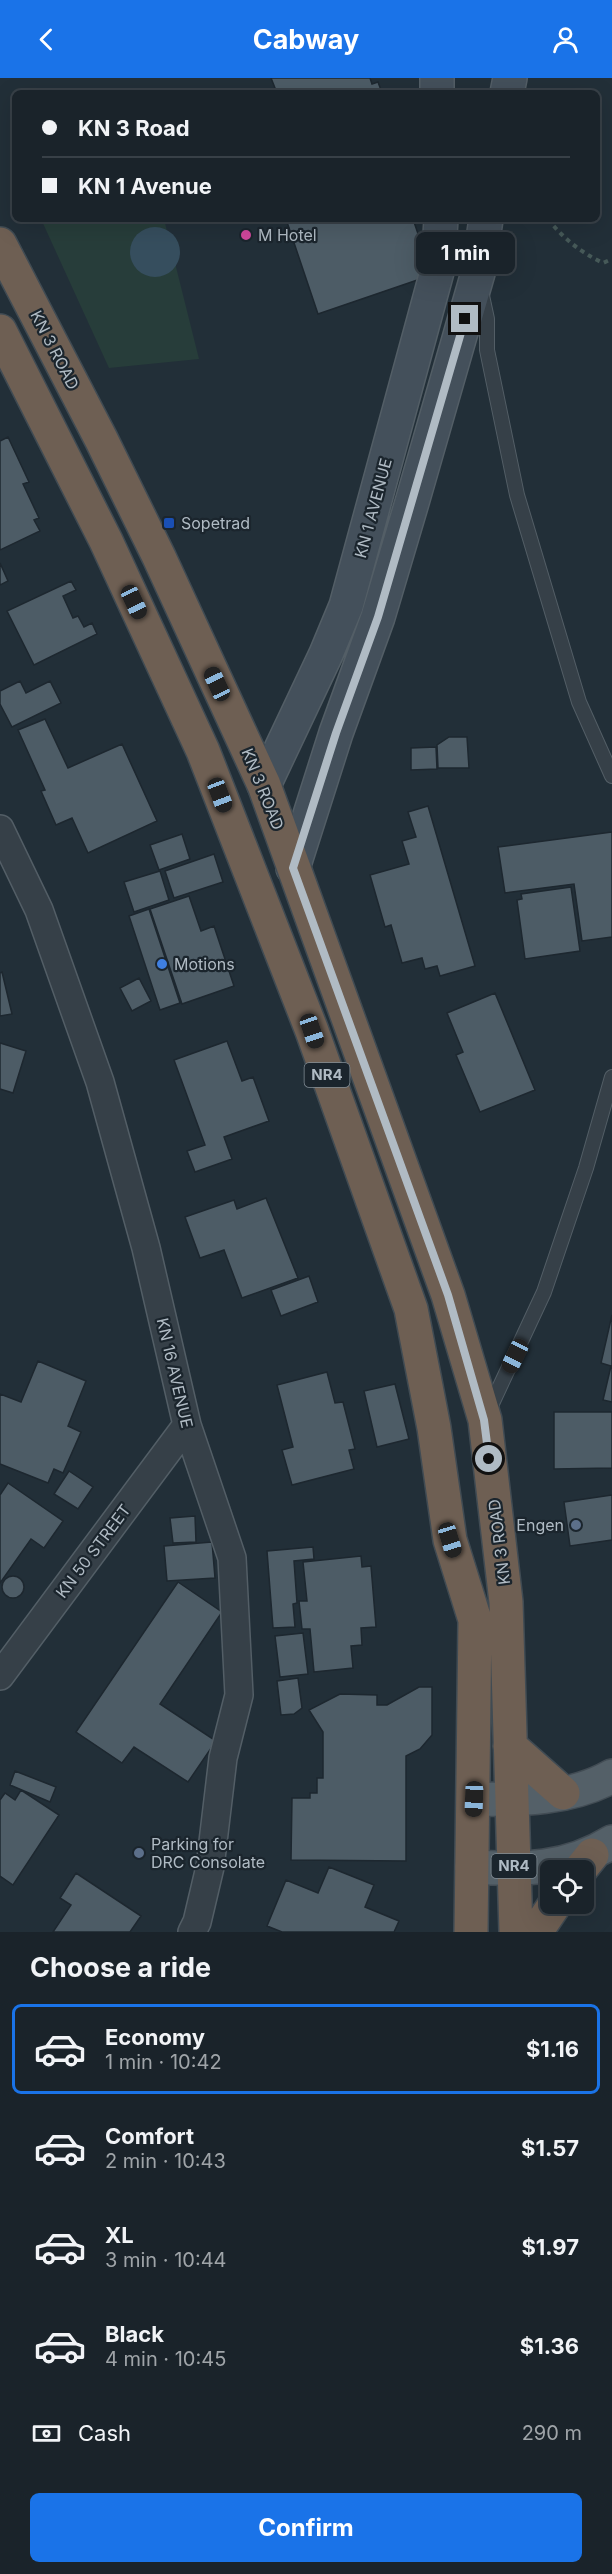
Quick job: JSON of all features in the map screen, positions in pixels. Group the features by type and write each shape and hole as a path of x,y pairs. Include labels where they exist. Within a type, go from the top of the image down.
{"highway":[{"name":"KN 3 ROAD","path":"0,244 138,514 264,785 448,1295 484,1420 506,1602 516,1932"},
{"name":"NR4","path":"0,331 106,541 203,751 312,1031 411,1309 434,1428 450,1540 475,1620 471,1932"},
{"path":"510,1746 563,1793"},
{"path":"536,1932 548,1914"}],"main road":[{"path":"474,1799 512,1800 563,1793 600,1783 612,1776"},
{"path":"472,1867 514,1870 573,1862 595,1856"}],"street":[{"name":"KN 1 AVENUE","path":"293,868 336,733 378,617 458,270 442,222"},
{"name":"KN 1 AVENUE","path":"264,785 326,654 346,606 458,270 484,222"},
{"name":"KN 16 AVENUE","path":"0,829 39,910 100,1082 146,1248 187,1425 232,1558 239,1695 223,1758 210,1867 197,1922 192,1932"},
{"name":"KN 50 STREET","path":"0,1676 187,1425"}],"lane":[{"path":"458,270 487,319 487,350 517,495 579,702 612,776"},
{"path":"484,1420 544,1292 586,1168 612,1077"}],"path":[{"path":"550,222 562,237 586,255 603,263 612,259"}],"green space":[{"path":"42,222 165,222 199,359 109,368"}],"water":[{"path":"155,227 169,231 176,238 180,252 176,266 169,273 155,277 141,273 134,266 130,252 134,238 141,231"}],"building":[{"path":"271,78 370,78 372,84 378,82 381,90 276,90"},
{"path":"287,222 414,222 432,275 318,314"},
{"path":"8,437 29,482 23,484 39,518 34,520 40,531 0,550 0,441"},
{"path":"0,563 8,581 0,585"},
{"path":"71,581 76,590 63,596 73,618 78,616 84,627 92,623 97,634 34,665 7,611"},
{"path":"20,681 26,693 50,681 61,703 12,727 0,704 0,691"},
{"path":"45,719 68,768 122,744 157,821 88,853 72,818 56,825 41,791 45,790 18,730"},
{"path":"449,737 467,737 469,768 438,768 437,745"},
{"path":"436,747 437,769 411,770 411,748"},
{"path":"428,806 475,966 440,976 437,966 425,969 422,958 402,963 391,925 385,927 370,875 409,864 402,841 416,837 408,812"},
{"path":"612,832 612,937 582,941 574,884 505,893 498,847"},
{"path":"182,834 190,859 159,870 150,845"},
{"path":"214,854 223,882 174,898 165,871"},
{"path":"160,871 169,900 134,912 124,882"},
{"path":"571,887 580,951 525,959 517,900 522,899 521,894"},
{"path":"189,896 201,931 214,926 234,986 182,1004 150,909"},
{"path":"149,909 180,1003 160,1010 129,916"},
{"path":"2,972 12,1014 0,1016 0,973"},
{"path":"139,978 151,1001 132,1011 120,988"},
{"path":"495,993 535,1090 480,1112 456,1055 463,1052 447,1013"},
{"path":"227,1041 242,1081 253,1077 269,1121 224,1137 232,1159 195,1172 187,1151 205,1145 174,1060"},
{"path":"0,1043 26,1051 13,1093 0,1089"},
{"path":"266,1198 298,1278 242,1298 224,1250 200,1258 185,1217 234,1200 237,1209"},
{"path":"309,1276 318,1302 281,1316 271,1290"},
{"path":"612,1315 612,1402 603,1400 611,1366 601,1363"},
{"path":"38,1361 86,1381 68,1426 81,1432 63,1473 54,1469 48,1483 0,1464 0,1394 21,1402"},
{"path":"327,1372 335,1403 343,1402 355,1449 349,1450 354,1469 292,1485 282,1450 293,1447 277,1385"},
{"path":"395,1384 409,1439 377,1447 364,1391"},
{"path":"554,1412 612,1412 612,1468 554,1469"},
{"path":"69,1471 93,1487 78,1509 54,1494"},
{"path":"8,1483 63,1521 44,1548 31,1539 0,1583 0,1495"},
{"path":"612,1495 612,1540 570,1546 564,1502"},
{"path":"195,1516 196,1542 173,1543 170,1518"},
{"path":"212,1542 215,1578 167,1581 164,1546"},
{"path":"313,1547 314,1559 294,1561 297,1603 293,1604 295,1627 273,1628 267,1551"},
{"path":"361,1556 362,1567 371,1566 376,1627 361,1628 362,1645 351,1646 353,1668 314,1672 310,1629 302,1629 299,1601 307,1601 303,1562"},
{"path":"13,1576 21,1579 24,1587 21,1595 13,1598 5,1595 2,1587 5,1579"},
{"path":"178,1582 222,1612 160,1704 216,1741 188,1782 134,1747 122,1763 76,1732"},
{"path":"303,1633 308,1674 280,1677 275,1636"},
{"path":"298,1678 302,1708 294,1714 281,1715 277,1681"},
{"path":"419,1687 432,1687 432,1735 420,1749 406,1756 406,1861 291,1860 292,1798 310,1798 310,1793 317,1793 317,1778 323,1778 323,1732 309,1710 340,1694 377,1695 377,1705 387,1705"},
{"path":"15,1771 56,1787 50,1802 10,1785"},
{"path":"21,1790 59,1815 13,1885 0,1876 0,1800 5,1793 15,1800"},
{"path":"329,1867 374,1885 365,1907 399,1921 394,1932 282,1932 267,1926 286,1880 318,1893"},
{"path":"76,1873 141,1916 130,1932 53,1932 71,1905 60,1898"}],"place":[{"name":"M Hotel","path":"246,235"},
{"name":"Sopetrad","path":"169,523"},
{"name":"Motions","path":"162,964"},
{"name":"Engen","path":"576,1525"},
{"name":"Parking for DRC Consolate","path":"139,1853"}],"route":[{"path":"465,319 378,617 336,733 293,868 448,1295 484,1420 489,1459"}]}
